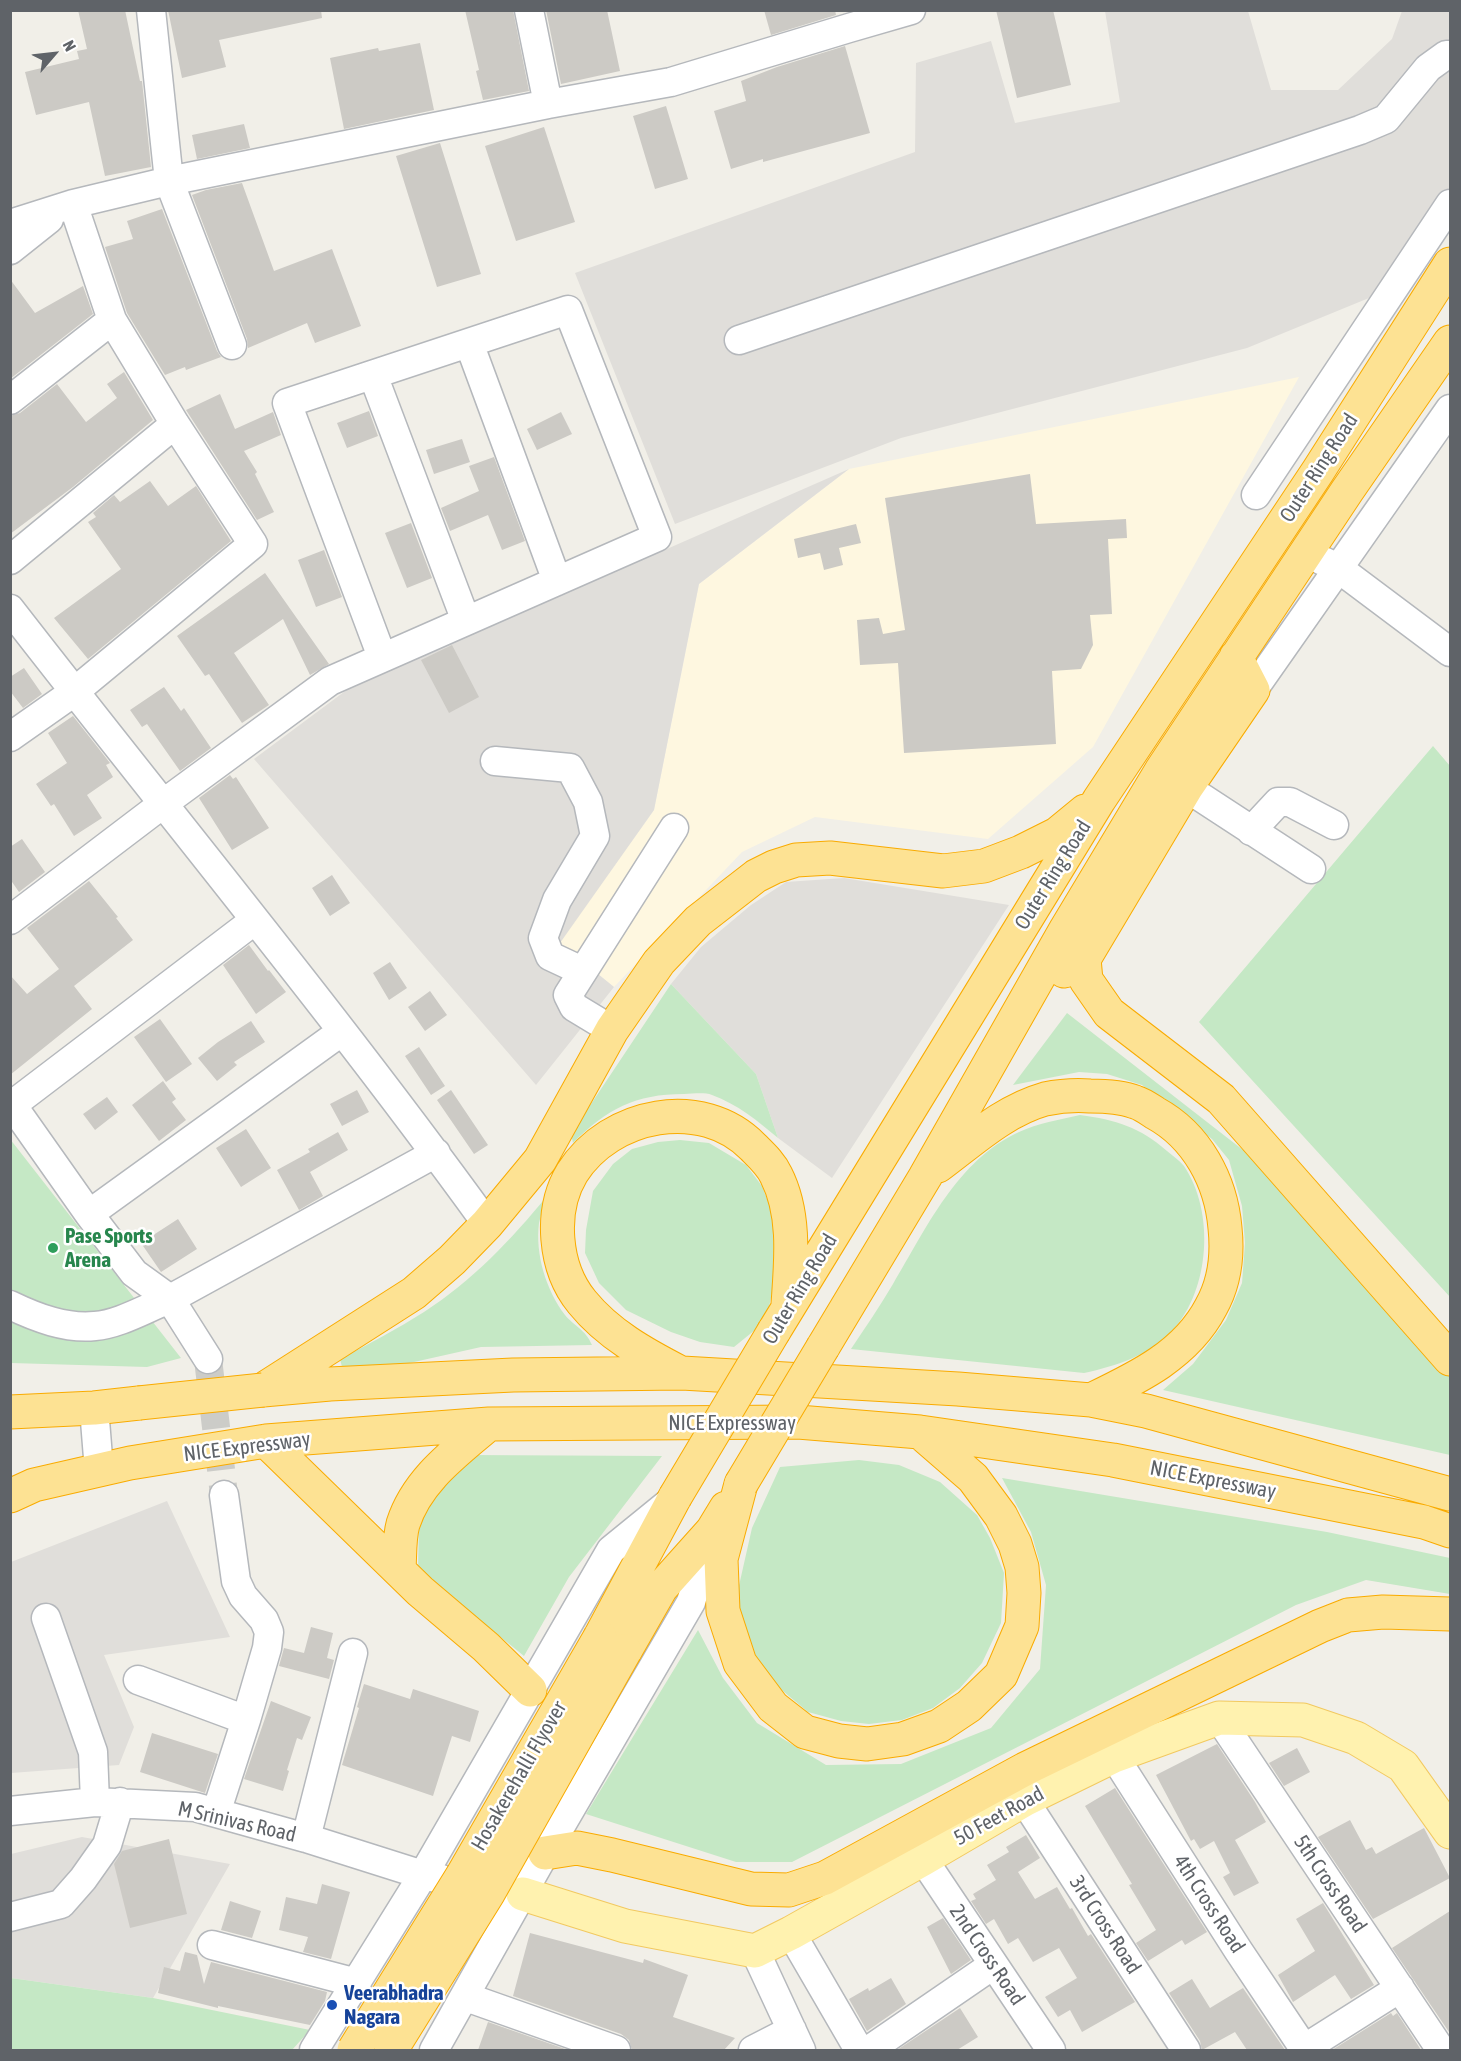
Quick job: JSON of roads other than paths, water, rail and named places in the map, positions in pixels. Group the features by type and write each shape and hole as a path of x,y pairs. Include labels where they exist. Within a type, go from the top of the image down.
{"highway":[{"name":"Outer Ring Road","path":"675,1497 1099,800 1318,471 1450,264"},
{"name":"Outer Ring Road","path":"712,1531 925,1177 1030,992 1173,780 1236,657 1450,342"},
{"path":"1236,657 1253,690 1173,780 1084,959 1086,980 1109,1013 1221,1099 1450,1359"},
{"path":"263,1390 414,1293 452,1260 487,1224 540,1160 612,1030 659,962 698,921 756,876 796,860 830,858 943,871 984,866 1021,852 1057,834 1099,800"},
{"path":"1030,992 1084,959"},
{"path":"925,1177 991,1125 1017,1110 1046,1099 1074,1095 1101,1096 1136,1102 1170,1121 1198,1149 1214,1178 1224,1214 1227,1246 1224,1278 1211,1308 1195,1332 1177,1349 1154,1368 1091,1400"},
{"path":"682,1373 623,1340 581,1301 566,1275 558,1250 557,1224 563,1196 572,1174 586,1156 625,1128 653,1118 681,1115 708,1120 725,1126 742,1136 768,1164 775,1173 785,1198 790,1233 791,1259 781,1320"},
{"path":"540,1160 569,1181"},
{"name":"NICE Expressway","path":"10,1412 94,1408 330,1384 513,1375 682,1373 958,1389 1091,1400 1146,1411 1450,1494"},
{"name":"NICE Expressway","path":"10,1496 34,1485 130,1463 266,1441 489,1424 798,1422 921,1432 1113,1460 1424,1522 1450,1531"},
{"path":"399,1570 403,1526 414,1499 431,1475 489,1424"},
{"path":"741,1484 720,1559 723,1611 740,1663 773,1707 805,1732 839,1741 867,1744 903,1739 939,1726 969,1706 1001,1675 1022,1626 1023,1615 1022,1567 1015,1544 1001,1516 973,1478 921,1432"},
{"path":"266,1441 420,1591 486,1647 530,1690"},
{"name":"Hosakerehalli Flyover","path":"391,2050 489,1892 613,1644 675,1497"},
{"name":"Hosakerehalli Flyover","path":"354,2050 462,1875 613,1644 712,1531"},
{"path":"545,1853 577,1848 751,1889 789,1890 825,1878 1025,1768 1320,1626 1348,1615 1383,1612 1450,1614"}],"main road":[{"name":"50 Feet Road","path":"755,1951 923,1859 1024,1800 1114,1756 1219,1718 1303,1720 1356,1738 1403,1766 1450,1832"},
{"path":"523,1894 625,1926 755,1951"}],"street":[{"path":"151,10 169,181 232,345"},
{"path":"529,10 548,104"},
{"path":"11,230 68,206 169,181 548,104 671,82 911,10"},
{"path":"739,340 1360,130 1386,119 1428,68 1446,55 1450,55"},
{"path":"1256,495 1450,204"},
{"path":"10,737 74,692 253,544 175,424 112,320 68,206"},
{"path":"10,920 330,681 657,537 568,310 287,403 379,649"},
{"path":"10,400 112,320"},
{"path":"469,342 557,581"},
{"path":"373,375 466,621"},
{"path":"1253,690 1450,409"},
{"path":"10,560 175,424"},
{"path":"1305,553 1338,568 1450,652"},
{"path":"10,609 255,920 436,1154 487,1224"},
{"path":"495,760 570,768 588,802 595,836 557,900 543,938 550,956 582,971"},
{"path":"1173,780 1311,869"},
{"path":"1251,831 1278,802 1290,802 1334,825"},
{"path":"612,1030 574,1007 567,995 674,828"},
{"path":"208,1359 170,1299 134,1273 11,1104 255,920"},
{"path":"89,1214 341,1032"},
{"path":"10,1305 33,1316 70,1326 96,1326 112,1322 170,1299 436,1154"},
{"path":"94,1408 99,1470"},
{"path":"216,1813 246,1720 267,1647 269,1632 264,1620 243,1596 236,1581 224,1495"},
{"path":"314,2050 423,1875 612,1550 675,1497"},
{"path":"434,2050 691,1602 712,1531"},
{"path":"10,1917 61,1904 83,1879 106,1845 107,1802 93,1752 46,1618"},
{"path":"306,1838 353,1653"},
{"path":"138,1680 246,1720"},
{"name":"5th Cross Road","path":"1219,1718 1441,2050"},
{"name":"4th Cross Road","path":"1114,1756 1304,2050"},
{"name":"3rd Cross Road","path":"1024,1800 1186,2050"},
{"name":"M Srinivas Road","path":"10,1811 107,1802 195,1807 306,1838 423,1875 523,1894"},
{"name":"2nd Cross Road","path":"923,1859 1046,2049"},
{"path":"791,1933 859,2050"},
{"path":"212,1945 357,1983"},
{"path":"753,2050 796,2040 755,1951"},
{"path":"869,2050 993,1965"},
{"path":"1304,2050 1400,1988"},
{"path":"466,1997 616,2050"}],"tunnel":[{"path":"208,1359 224,1495"}],"place":[{"name":"Pase Sports Arena","path":"53,1248"},
{"name":"Veerabhadra Nagara","path":"332,2005"}]}
